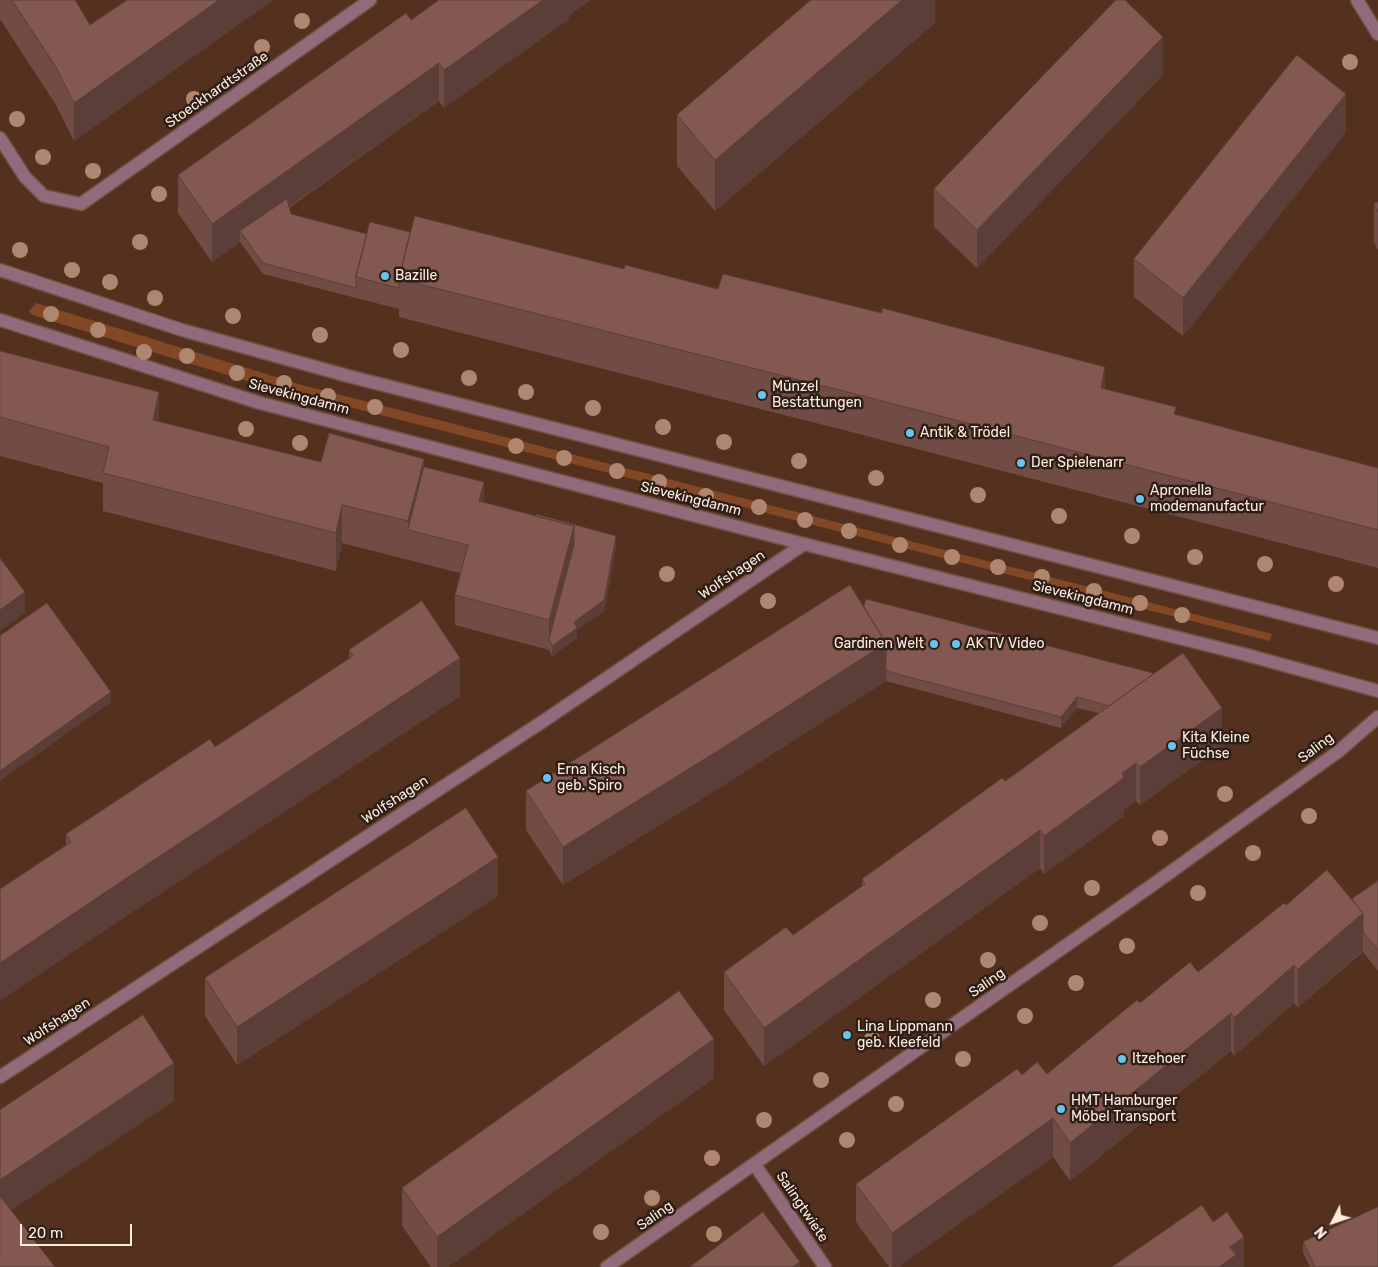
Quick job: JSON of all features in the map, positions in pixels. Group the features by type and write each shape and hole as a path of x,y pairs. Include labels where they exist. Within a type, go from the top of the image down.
{"street":[{"name":"Stoeckhardtstraße","path":"0,138 25,177 44,196 81,204 370,0"},
{"path":"1357,0 1378,34"},
{"path":"0,270 182,330 348,376 1378,638"},
{"name":"Sievekingdamm","path":"0,320 260,403 804,544 1228,650 1378,691"},
{"name":"Wolfshagen","path":"0,1077 545,720 804,544"},
{"name":"Saling","path":"608,1267 1339,751 1378,717"},
{"name":"Salingtwiete","path":"755,1164 824,1267"}],"shaded area":[{"path":"36,303 302,385 1272,634 1270,641 247,381 32,315 29,311"}],"building":[{"path":"12,0 75,0 90,25 127,0 219,0 74,103 56,67"},
{"path":"439,0 543,0 444,70 439,63 212,224 178,175 406,13 411,20"},
{"path":"811,0 902,0 715,160 677,115"},
{"path":"1116,0 1125,0 1163,37 977,230 934,189"},
{"path":"1297,55 1346,94 1183,298 1134,259"},
{"path":"287,199 291,214 367,234 356,277 356,288 263,263 240,231"},
{"path":"1378,202 1378,212 1374,204"},
{"path":"415,216 624,269 625,265 718,289 723,274 882,313 882,308 1105,367 1101,388 1176,407 1174,414 1378,468 1378,530 859,395 399,279"},
{"path":"370,222 410,232 399,279 399,288 356,277"},
{"path":"0,351 159,392 153,420 321,462 329,433 424,459 408,521 342,505 336,533 103,473 109,447 0,417"},
{"path":"424,467 484,482 479,501 574,526 549,620 455,595 468,545 408,530"},
{"path":"536,514 616,536 604,600 574,622 577,628 552,646 549,639 574,545 574,526 536,516"},
{"path":"0,558 25,592 0,610"},
{"path":"850,585 886,643 563,847 526,791"},
{"path":"866,599 1153,673 1109,706 1077,697 1061,717 886,671 886,643 864,607"},
{"path":"422,601 460,658 0,963 0,889 71,842 66,834 210,739 215,747 353,656 349,650"},
{"path":"47,603 111,692 0,771 0,636"},
{"path":"1183,653 1222,708 1140,767 1136,763 1122,773 1124,778 1044,836 1040,830 764,1028 724,972 786,927 793,935 865,884 862,879 1002,778 1005,781"},
{"path":"466,808 498,857 237,1027 205,978"},
{"path":"1327,870 1363,913 1298,969 1294,965 1234,1018 1231,1013 1070,1143 1053,1118 892,1233 856,1184 1017,1069 1022,1075 1037,1062 1047,1074 1137,1000 1140,1003 1190,962 1198,972 1284,903 1286,905"},
{"path":"1378,881 1378,950 1363,932 1363,913 1352,899"},
{"path":"679,991 714,1039 437,1237 402,1188"},
{"path":"143,1015 174,1063 0,1180 0,1110"},
{"path":"0,1196 55,1267 0,1267"},
{"path":"1202,1205 1213,1222 1227,1212 1244,1237 1230,1247 1236,1255 1219,1267 1112,1267"},
{"path":"1378,1207 1378,1267 1315,1267 1303,1242"},
{"path":"763,1212 800,1262 792,1267 690,1267"}],"place":[{"name":"Bazille","path":"385,276"},
{"name":"Münzel Bestattungen","path":"762,395"},
{"name":"Antik & Trödel","path":"910,433"},
{"name":"Der Spielenarr","path":"1021,463"},
{"name":"Apronella modemanufactur","path":"1140,499"},
{"name":"Gardinen Welt","path":"934,644"},
{"name":"AK TV Video","path":"956,644"},
{"name":"Kita Kleine Füchse","path":"1172,746"},
{"name":"Erna Kisch geb. Spiro","path":"547,778"},
{"name":"Lina Lippmann geb. Kleefeld","path":"847,1035"},
{"name":"Itzehoer","path":"1122,1059"},
{"name":"HMT Hamburger Möbel Transport","path":"1061,1109"}]}
